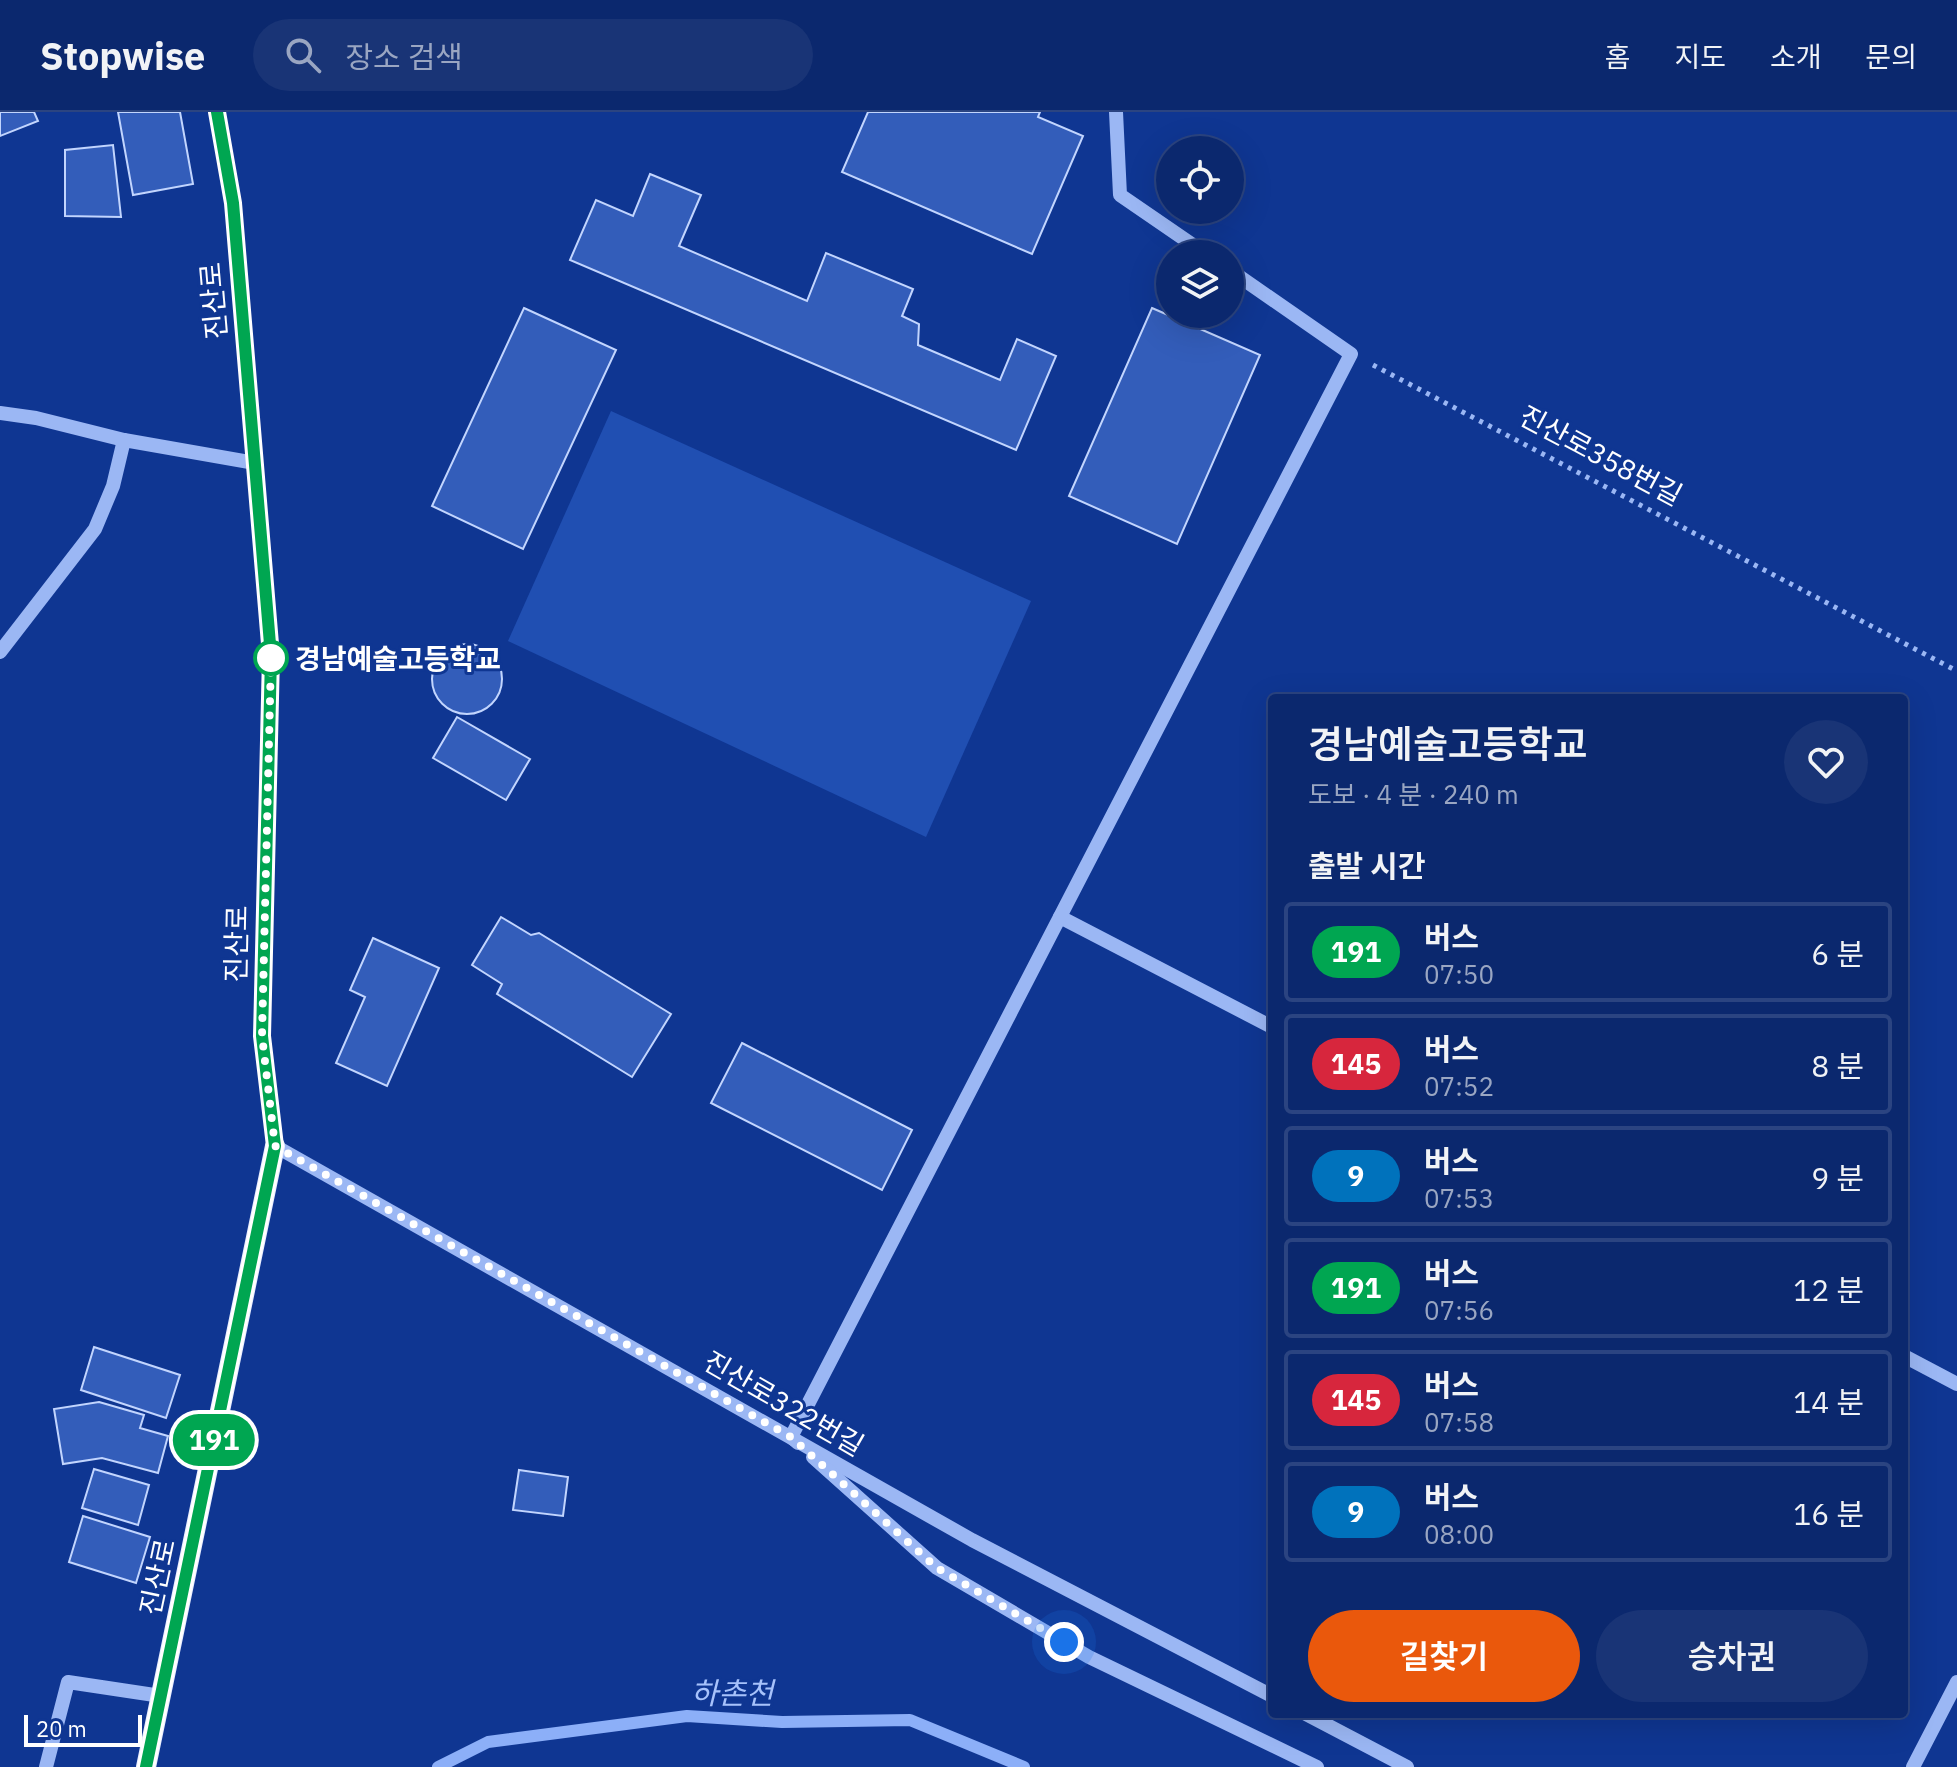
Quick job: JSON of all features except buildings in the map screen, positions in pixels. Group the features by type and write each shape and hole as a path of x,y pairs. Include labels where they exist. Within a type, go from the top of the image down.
{"main road":[{"name":"진산로","path":"146,1767 275,1146"}],"street":[{"name":"진산로","path":"217,112 233,203 271,656 262,1036 275,1146"},
{"path":"1116,112 1120,195 1186,240"},
{"path":"1244,280 1351,354 791,1437 937,1568 1089,1657 1317,1767"},
{"path":"0,413 36,418 124,440 255,463"},
{"path":"0,652 95,529 113,486 124,440"},
{"path":"1060,917 1268,1025"},
{"name":"진산로322번길","path":"275,1146 972,1540 1268,1694"},
{"path":"1908,1358 1957,1384"},
{"path":"46,1767 68,1682 161,1696"},
{"path":"1913,1767 1957,1682"},
{"path":"1314,1718 1407,1767"}],"path":[{"name":"진산로358번길","path":"1351,354 1957,671"}],"shaded area":[{"path":"611,411 1031,601 926,837 508,641"}],"waterway":[{"name":"하촌천","path":"438,1767 488,1742 687,1716 782,1722 910,1720 1024,1767"}],"bus line":[{"name":"191","path":"146,1767 275,1146 262,1036 271,656 233,203 217,112"}],"place":[{"name":"경남예술고등학교","path":"271,658"}],"route":[{"path":"271,658 262,1036 275,1146 791,1437 937,1568 1064,1642"}]}
